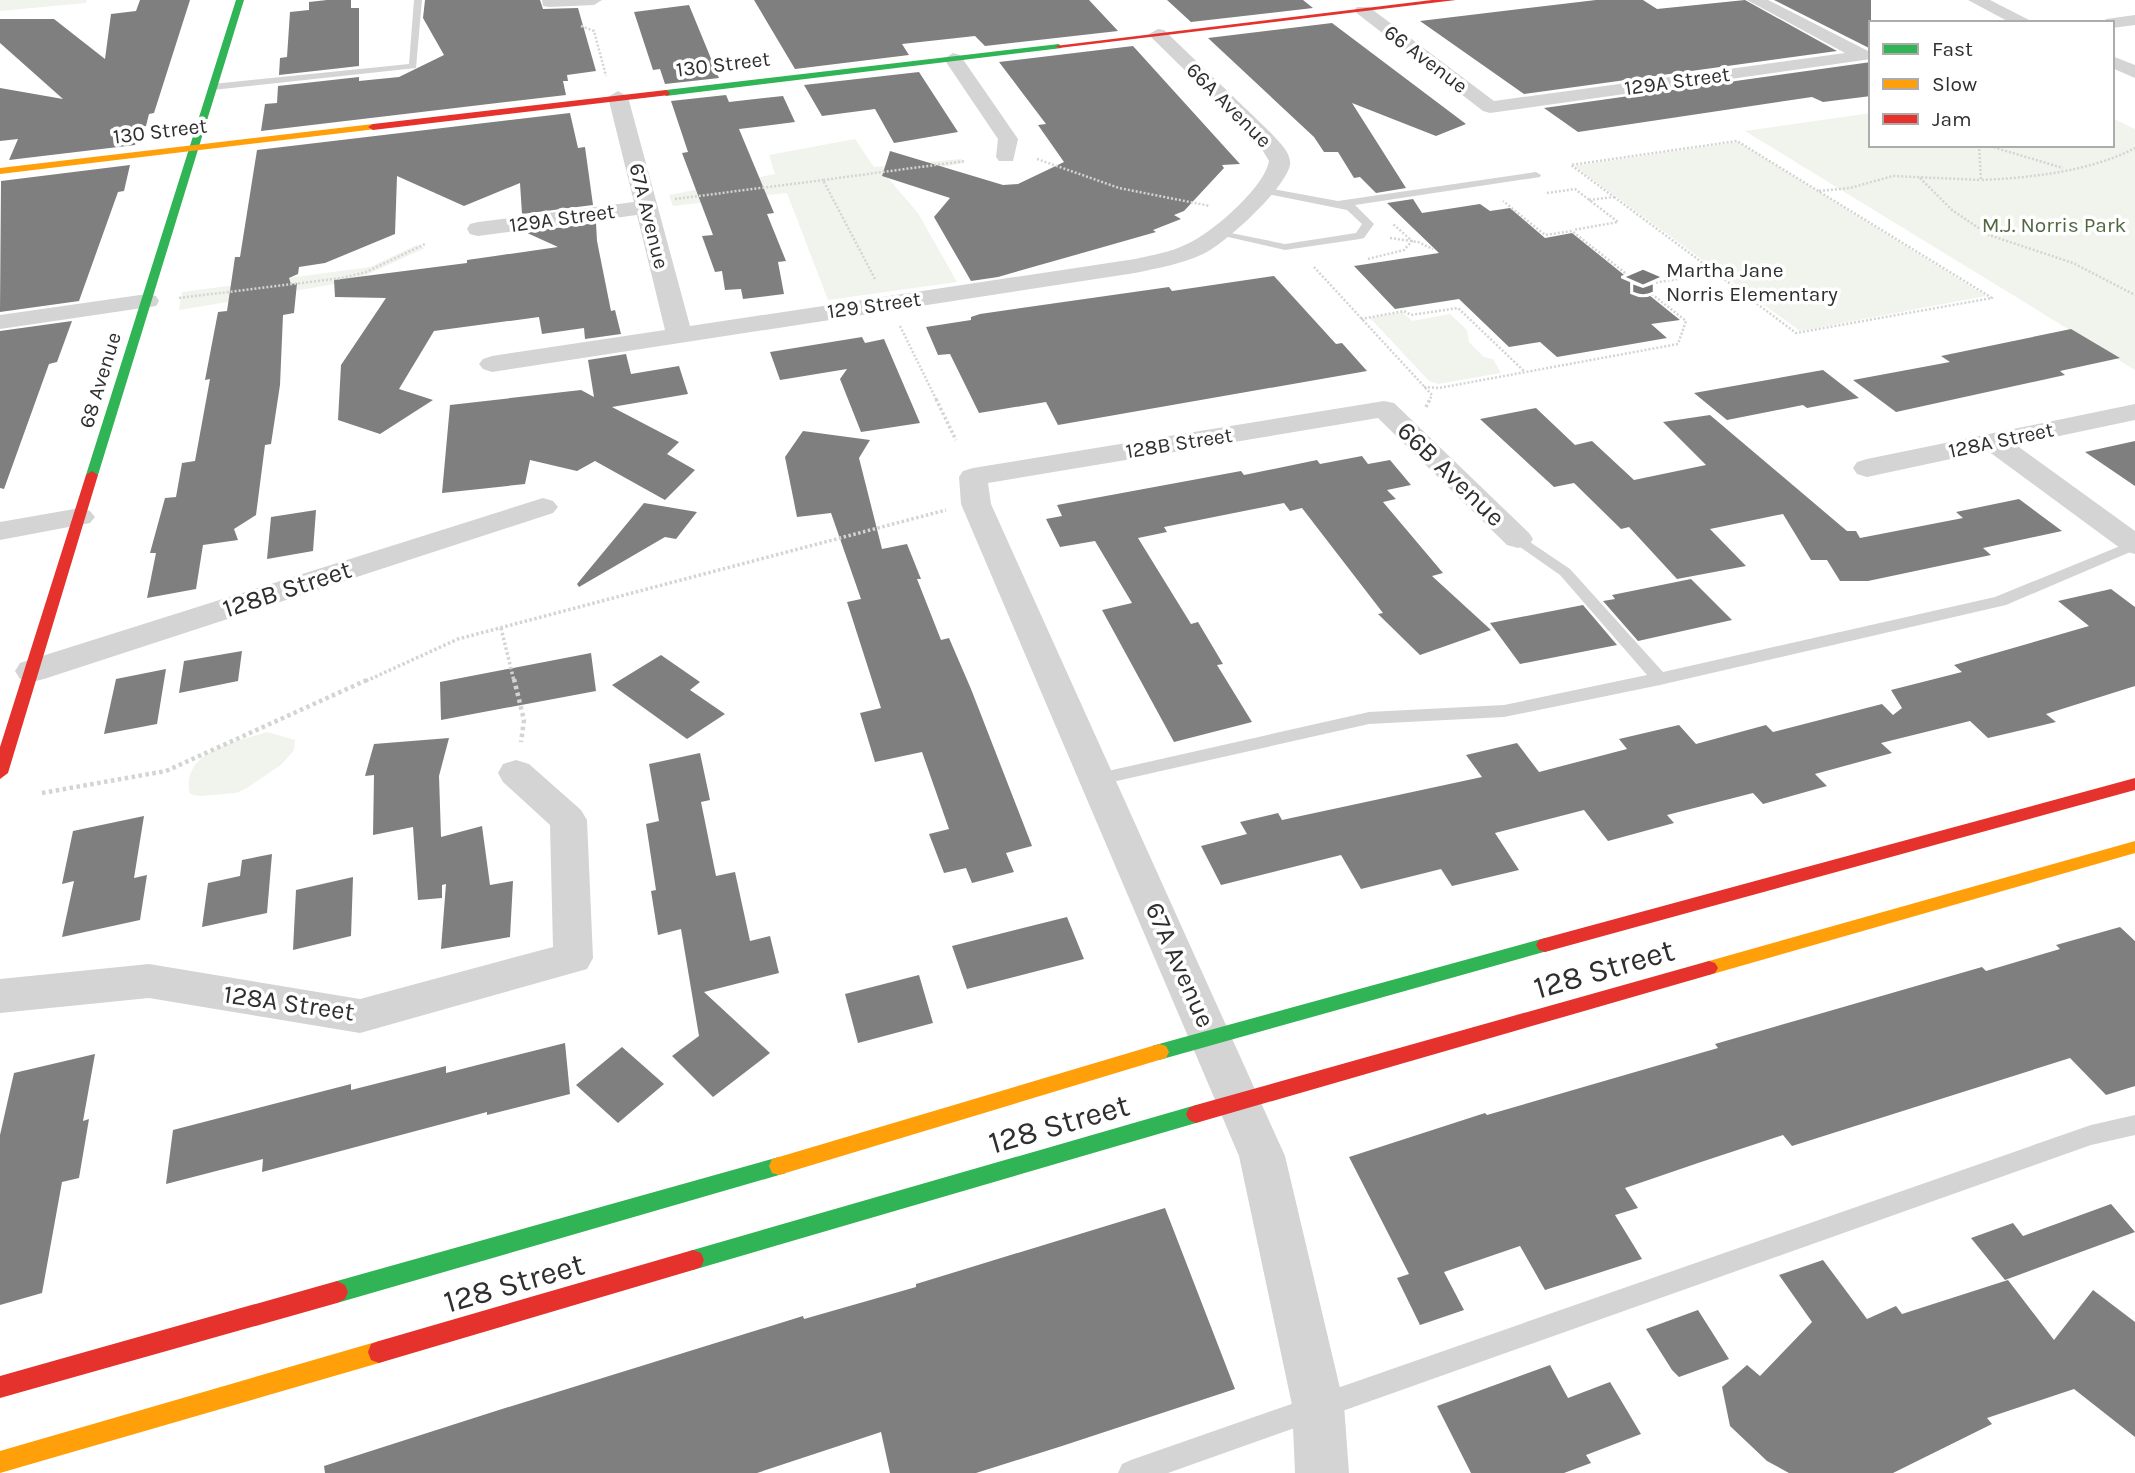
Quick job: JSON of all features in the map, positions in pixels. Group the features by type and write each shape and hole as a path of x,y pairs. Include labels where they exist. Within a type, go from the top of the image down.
{"street":[{"name":"68 Avenue","path":"0,773 240,0"},
{"path":"552,6 594,0"},
{"name":"130 Street","path":"0,171 1452,0"},
{"name":"129A Street","path":"1490,107 1864,56 1755,0"},
{"path":"1976,0 2022,21"},
{"name":"66 Avenue","path":"1363,11 1490,107"},
{"path":"2114,23 2135,20"},
{"name":"66A Avenue","path":"1158,34 1274,149 1279,166 1241,213"},
{"path":"953,59 1008,139 1006,157"},
{"path":"2114,62 2135,72"},
{"name":"67A Avenue","path":"618,97 679,334"},
{"name":"129A Street","path":"478,229 647,207"},
{"name":"129 Street","path":"492,363 1149,263 1194,251 1221,234 1241,213"},
{"path":"0,322 146,301"},
{"name":"128B Street","path":"973,477 1384,409"},
{"name":"66B Avenue","path":"1384,409 1518,539"},
{"name":"128A Street","path":"1867,468 2135,412"},
{"path":"1992,441 2135,545"},
{"name":"67A Avenue","path":"973,477 976,504 1239,1101 1266,1173 1318,1405 1322,1473"},
{"name":"128B Street","path":"32,671 543,507"},
{"path":"0,531 80,517"},
{"name":"128A Street","path":"0,996 149,981 360,1016 573,958 568,820 518,760"},
{"name":"128 Street","path":"0,1387 677,1196 1211,1037 2135,784"},
{"name":"128 Street","path":"0,1463 1239,1101 2135,847"}],"lane":[{"path":"213,87 413,66 418,0"},
{"path":"1336,204 1536,175"},
{"path":"1221,234 1285,247 1360,236 1368,224 1351,207 1262,190"},
{"path":"1518,539 1565,572 1660,679"},
{"path":"1099,779 1369,718 1504,711 1660,679 2000,601 2135,545"},
{"path":"1130,1473 2091,1135 2135,1125"}],"path":[{"path":"576,23 594,31 606,76"},
{"path":"1737,141 1992,298 1796,333 1614,197 1571,165 1737,141"},
{"path":"1979,147 1981,180"},
{"path":"1993,147 2064,168"},
{"path":"1818,191 1850,188 1893,176 2004,179 2108,162 2135,148"},
{"path":"1037,159 1119,188 1212,207"},
{"path":"674,199 965,161"},
{"path":"1920,178 1952,210 1989,235 2073,263 2135,295"},
{"path":"823,180 877,283"},
{"path":"1509,199 1502,200 1545,235 1618,222 1575,189 1536,195"},
{"path":"1589,200 1614,197"},
{"path":"1384,217 1412,241"},
{"path":"1424,387 1439,388 1678,344 1686,321 1573,231"},
{"path":"1390,238 1412,241 1433,249"},
{"path":"1360,260 1404,250 1412,241"},
{"path":"178,298 342,278 366,272 425,244"},
{"path":"1324,265 1311,267 1432,395 1420,417"},
{"path":"1640,285 1716,273"},
{"path":"1360,319 1404,311 1410,315 1458,308 1525,372"},
{"path":"897,321 956,440"},
{"path":"42,793 166,771 458,639 952,507"},
{"path":"500,628 524,720 518,760"}],"green space":[{"path":"0,0 87,0 86,3 0,11"},
{"name":"M.J. Norris Park","path":"1869,113 1869,147 2114,147 2114,119 2135,129 2135,370 1745,131"},
{"path":"855,139 874,167 961,159 964,163 887,177 918,213 957,282 828,300 787,193 673,206 669,195 775,174 769,155"},
{"path":"1738,142 1986,296 1800,331 1574,166"},
{"path":"417,245 425,248 353,281 179,310 182,292 370,267"},
{"path":"1403,312 1412,321 1450,314 1467,330 1469,342 1484,357 1493,359 1501,373 1438,384 1429,381 1370,318"},
{"path":"267,732 295,740 294,750 282,764 236,793 200,796 190,794 189,779 193,768 202,758 226,745"}],"building":[{"path":"140,0 190,0 154,113 149,114 146,126 140,127 135,145 9,160 18,139 0,141 0,88 63,99 0,43 0,19 54,19 105,59 111,14 136,11"},
{"path":"351,0 351,8 359,8 359,66 279,75 280,58 287,57 290,12 309,10 309,2"},
{"path":"425,0 540,0 543,9 578,8 596,71 567,75 568,81 563,81 566,95 261,131 265,104 277,103 278,86 359,77 359,81 399,77 444,55 423,18"},
{"path":"754,0 1089,0 1118,31 985,46 975,36 902,44 909,55 795,69"},
{"path":"1167,0 1303,0 1313,8 1191,22"},
{"path":"1596,0 1643,0 1657,9 1745,0 1837,51 1524,94 1420,21"},
{"path":"1774,0 1871,0 1869,48"},
{"path":"689,5 719,78 665,84 660,69 653,70 634,12"},
{"path":"1332,23 1466,124 1436,136 1352,103 1406,188 1376,193 1360,177 1354,178 1338,152 1324,152 1314,137 1208,38"},
{"path":"1133,46 1240,164 1222,165 1224,168 1184,211 1174,215 1181,219 1153,230 1156,232 998,277 971,281 934,217 950,198 882,176 890,151 1003,185 1018,184 1064,162 1038,125 1046,124 999,62"},
{"path":"1869,62 1869,96 1823,102 1812,97 1578,132 1544,108"},
{"path":"919,72 958,132 894,143 875,109 822,116 804,85"},
{"path":"726,95 729,102 783,96 795,122 739,129 774,213 767,214 786,261 778,262 784,294 743,299 741,289 725,290 722,271 715,272 702,236 713,235 682,153 688,152 671,101"},
{"path":"570,113 578,148 585,147 593,205 522,214 520,183 464,206 397,176 395,234 325,263 299,267 298,274 289,278 291,284 297,283 294,313 283,315 280,385 271,444 265,445 256,515 234,529 238,540 203,545 196,589 147,598 156,553 150,553 165,498 176,497 182,463 195,461 210,379 205,380 218,312 227,311 235,257 240,257 257,150"},
{"path":"130,165 124,191 118,192 79,301 0,312 1,181"},
{"path":"1413,199 1422,213 1480,204 1490,211 1510,208 1545,238 1572,233 1680,320 1651,324 1667,338 1557,357 1540,342 1509,347 1459,299 1395,309 1354,266 1439,253 1387,203"},
{"path":"596,223 611,311 615,310 621,334 585,339 584,328 542,334 539,317 434,331 399,389 433,400 380,434 338,420 341,365 386,298 335,297 334,280 467,263 467,260 558,247 525,232"},
{"path":"1274,276 1336,344 1342,343 1367,371 1058,425 1046,402 979,413 950,354 938,355 926,327 971,320 971,317 980,314 1169,287 1172,291"},
{"path":"72,321 57,362 49,364 4,489 0,488 0,331"},
{"path":"2071,329 2120,358 2060,371 2065,375 1896,412 1853,380 1950,362 1941,356"},
{"path":"862,337 865,343 884,339 920,423 861,432 840,379 847,369 780,380 770,352"},
{"path":"626,354 631,374 679,366 688,394 612,407 679,442 667,454 695,470 665,500 595,461 577,471 530,460 525,484 442,493 450,405 581,390 594,397 588,360"},
{"path":"1823,370 1859,398 1807,408 1803,405 1727,420 1694,393"},
{"path":"1536,408 1575,445 1592,441 1634,480 1706,465 1663,422 1710,415 1847,531 1856,531 1860,538 1963,518 1956,512 2019,499 2062,531 1983,548 1991,555 1868,581 1840,581 1827,560 1811,560 1783,514 1710,529 1746,566 1677,579 1629,527 1621,529 1574,483 1554,487 1480,419"},
{"path":"803,431 870,440 859,458 882,549 907,544 921,579 917,579 941,640 949,638 1032,846 1006,853 1014,872 972,883 966,868 944,873 929,834 949,829 922,752 875,762 860,713 881,708 847,602 861,599 831,513 797,517 785,457"},
{"path":"2135,441 2135,486 2085,452"},
{"path":"1362,456 1368,464 1390,460 1411,485 1387,490 1396,499 1383,502 1443,573 1432,576 1491,630 1420,655 1378,614 1383,613 1302,508 1290,511 1284,503 1164,527 1167,532 1138,538 1191,624 1198,622 1223,664 1217,665 1252,722 1174,742 1102,610 1132,603 1095,541 1060,547 1046,519 1062,516 1057,505 1241,471 1244,475 1317,460 1320,464"},
{"path":"644,503 697,512 676,539 665,537 579,587 577,584"},
{"path":"316,510 313,551 267,559 271,517"},
{"path":"1691,579 1732,620 1638,641 1603,601 1615,599 1612,595"},
{"path":"2111,589 2135,607 2135,686 2046,714 2056,722 1988,738 1970,721 1881,743 1892,753 1815,774 1827,786 1763,804 1753,793 1667,815 1674,823 1608,841 1584,810 1495,833 1519,870 1452,886 1441,869 1361,889 1341,855 1221,885 1201,846 1247,834 1240,822 1278,813 1282,820 1482,777 1466,755 1517,743 1539,772 1627,749 1619,739 1679,725 1696,744 1766,725 1773,732 1882,704 1893,715 1902,708 1891,690 1962,672 1954,665 2089,626 2058,601"},
{"path":"1583,605 1617,645 1520,664 1490,623"},
{"path":"242,651 238,681 179,693 184,661"},
{"path":"591,653 596,691 441,720 440,682"},
{"path":"661,655 700,682 690,690 725,714 687,739 612,685"},
{"path":"166,669 157,724 104,734 116,679"},
{"path":"449,738 439,776 441,837 482,826 490,885 513,881 510,937 441,949 446,884 442,885 442,898 418,900 413,827 373,835 374,775 365,776 374,744"},
{"path":"700,753 710,800 701,802 716,876 735,872 750,941 770,936 779,973 704,992 770,1053 713,1097 672,1056 699,1036 681,929 658,935 651,891 656,890 646,824 659,821 649,764"},
{"path":"144,816 134,878 147,875 140,920 62,937 74,881 62,884 73,831"},
{"path":"272,854 267,913 202,927 208,883 240,876 242,860"},
{"path":"353,877 351,936 293,950 296,890"},
{"path":"1067,917 1084,959 967,989 952,946"},
{"path":"2120,927 2135,941 2135,1086 2106,1095 2070,1058 1792,1146 1783,1135 1701,1162 1625,1188 1638,1208 1615,1215 1642,1259 1545,1290 1520,1246 1444,1272 1464,1310 1420,1325 1397,1278 1409,1274 1349,1157 1485,1113 1487,1115 1718,1048 1715,1044 1982,967 1986,971 2060,949 2056,945"},
{"path":"919,975 933,1023 858,1043 845,994"},
{"path":"565,1043 570,1094 487,1115 487,1112 262,1172 263,1159 166,1184 173,1130 351,1084 351,1090 446,1066 446,1073"},
{"path":"622,1047 664,1084 618,1123 576,1085"},
{"path":"95,1054 83,1121 89,1119 79,1178 62,1182 42,1293 0,1305 0,1135 14,1073"},
{"path":"2111,1204 2135,1232 2005,1280 1971,1238 2013,1223 2023,1236"},
{"path":"1165,1208 1235,1389 1062,1446 976,1473 890,1473 881,1432 757,1473 325,1473 324,1466 502,1409 803,1316 804,1319 916,1287 916,1284"},
{"path":"1823,1260 1867,1319 1896,1306 1902,1314 2008,1280 2054,1340 2093,1290 2135,1322 2135,1437 2074,1389 1987,1418 1992,1424 1893,1473 1789,1473 1767,1461 1730,1426 1722,1387 1747,1365 1760,1376 1812,1322 1779,1275"},
{"path":"1698,1310 1729,1359 1679,1377 1646,1329"},
{"path":"1550,1365 1568,1398 1610,1382 1641,1434 1586,1455 1591,1463 1564,1473 1471,1473 1437,1406"}],"traffic: fast":[{"path":"92,475 240,0"},
{"path":"666,93 1059,46"},
{"path":"1159,1052 1545,945"},
{"path":"693,1260 1196,1114"},
{"path":"337,1292 779,1166"}],"traffic: slow":[{"path":"0,171 373,127"},
{"path":"1709,968 2135,847"},
{"path":"779,1166 1159,1052"},
{"path":"0,1463 379,1352"}],"traffic: jam":[{"path":"1059,46 1452,0"},
{"path":"373,127 666,93"},
{"path":"0,773 92,475"},
{"path":"1545,945 2135,784"},
{"path":"1196,1114 1709,968"},
{"path":"379,1352 693,1260"},
{"path":"0,1387 337,1292"}],"place":[{"name":"Martha Jane Norris Elementary","path":"1643,282"}]}
